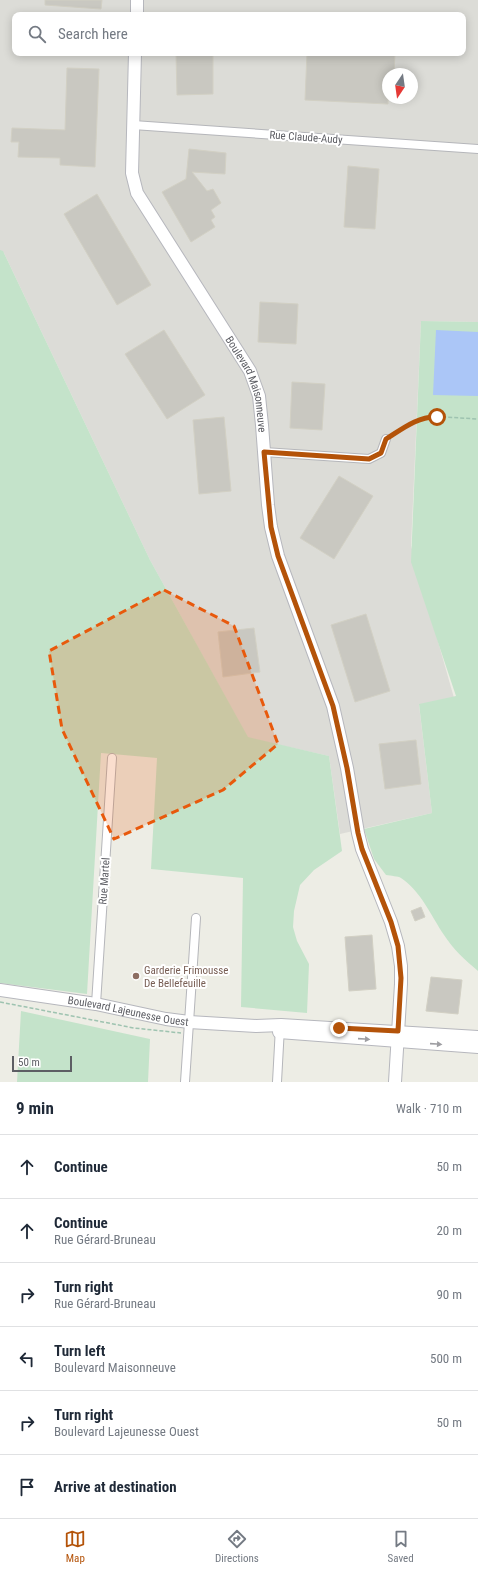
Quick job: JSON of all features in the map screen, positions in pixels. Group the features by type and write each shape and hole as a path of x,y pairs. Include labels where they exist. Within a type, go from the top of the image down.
{"street":[{"path":"137,0 137,12"},
{"name":"Boulevard Maisonneuve","path":"136,56 132,173 137,193 250,371 259,396 271,527 278,556 333,706 347,768 362,849 391,922 398,946 401,978 395,1082"},
{"name":"Rue Claude-Audy","path":"133,125 478,149"},
{"path":"264,452 369,459 381,453 386,439"},
{"name":"Rue Martel","path":"96,1004 112,758"},
{"path":"185,1082 196,918"},
{"name":"Boulevard Lajeunesse Ouest","path":"0,990 96,1004 166,1019 189,1022 397,1036 478,1037"},
{"path":"277,1082 280,1029"},
{"name":"Boulevard Lajeunesse Ouest","path":"397,1036 478,1047"}],"path":[{"path":"386,439 429,416 478,419"},
{"name":"Boulevard Lajeunesse Ouest","path":"0,1002 134,1028 182,1033"}],"highlighted area":[{"path":"164,590 234,626 278,744 223,790 114,839 62,729 49,651"}],"shaded area":[{"path":"0,0 478,0 478,322 421,321 411,546 454,698 419,705 432,813 340,834 329,756 248,738 150,560 4,253 0,252"}],"green space":[{"path":"0,250 3,251 150,560 248,737 329,756 342,851 314,870 300,885 294,911 293,927 297,941 309,964 307,1013 241,1007 243,878 151,869 157,758 101,753 87,994 0,983"},
{"path":"421,321 478,322 478,971 451,945 414,889 401,878 386,875 374,859 364,829 432,813 419,704 456,696 411,562"},
{"path":"21,1011 150,1039 148,1082 17,1082"}],"water":[{"path":"436,330 478,332 478,396 433,395"}],"building":[{"path":"45,0 102,0 101,9 45,5"},
{"path":"176,56 213,56 213,94 177,95"},
{"path":"307,56 395,56 394,68 382,68 382,104 305,100"},
{"path":"67,68 99,69 95,167 60,165 60,158 18,157 19,142 11,142 12,128 65,130"},
{"path":"189,149 226,153 225,174 192,172 207,191 213,189 221,203 211,210 215,217 211,220 215,227 191,242 162,192 186,179"},
{"path":"348,166 379,169 375,229 344,227"},
{"path":"97,194 151,285 117,305 64,214"},
{"path":"260,302 298,304 296,344 258,342"},
{"path":"164,330 205,395 167,419 125,354"},
{"path":"292,382 325,384 322,430 290,428"},
{"path":"224,417 231,491 199,494 193,420"},
{"path":"339,476 373,496 334,559 300,538"},
{"path":"366,614 390,691 355,702 331,625"},
{"path":"254,628 260,672 223,677 218,632"},
{"path":"416,740 421,784 385,789 379,744"},
{"path":"421,907 425,917 415,921 411,911"},
{"path":"372,935 376,989 349,991 345,937"},
{"path":"431,977 462,980 458,1014 426,1011"}],"place":[{"name":"Garderie Frimousse De Bellefeuille","path":"136,976"}],"route":[{"path":"339,1028 398,1031 401,984 400,956 391,922 362,849 347,768 333,706 278,556 271,527 268,505 264,452 365,460 376,457 381,453 386,439 429,416 437,417"}]}
